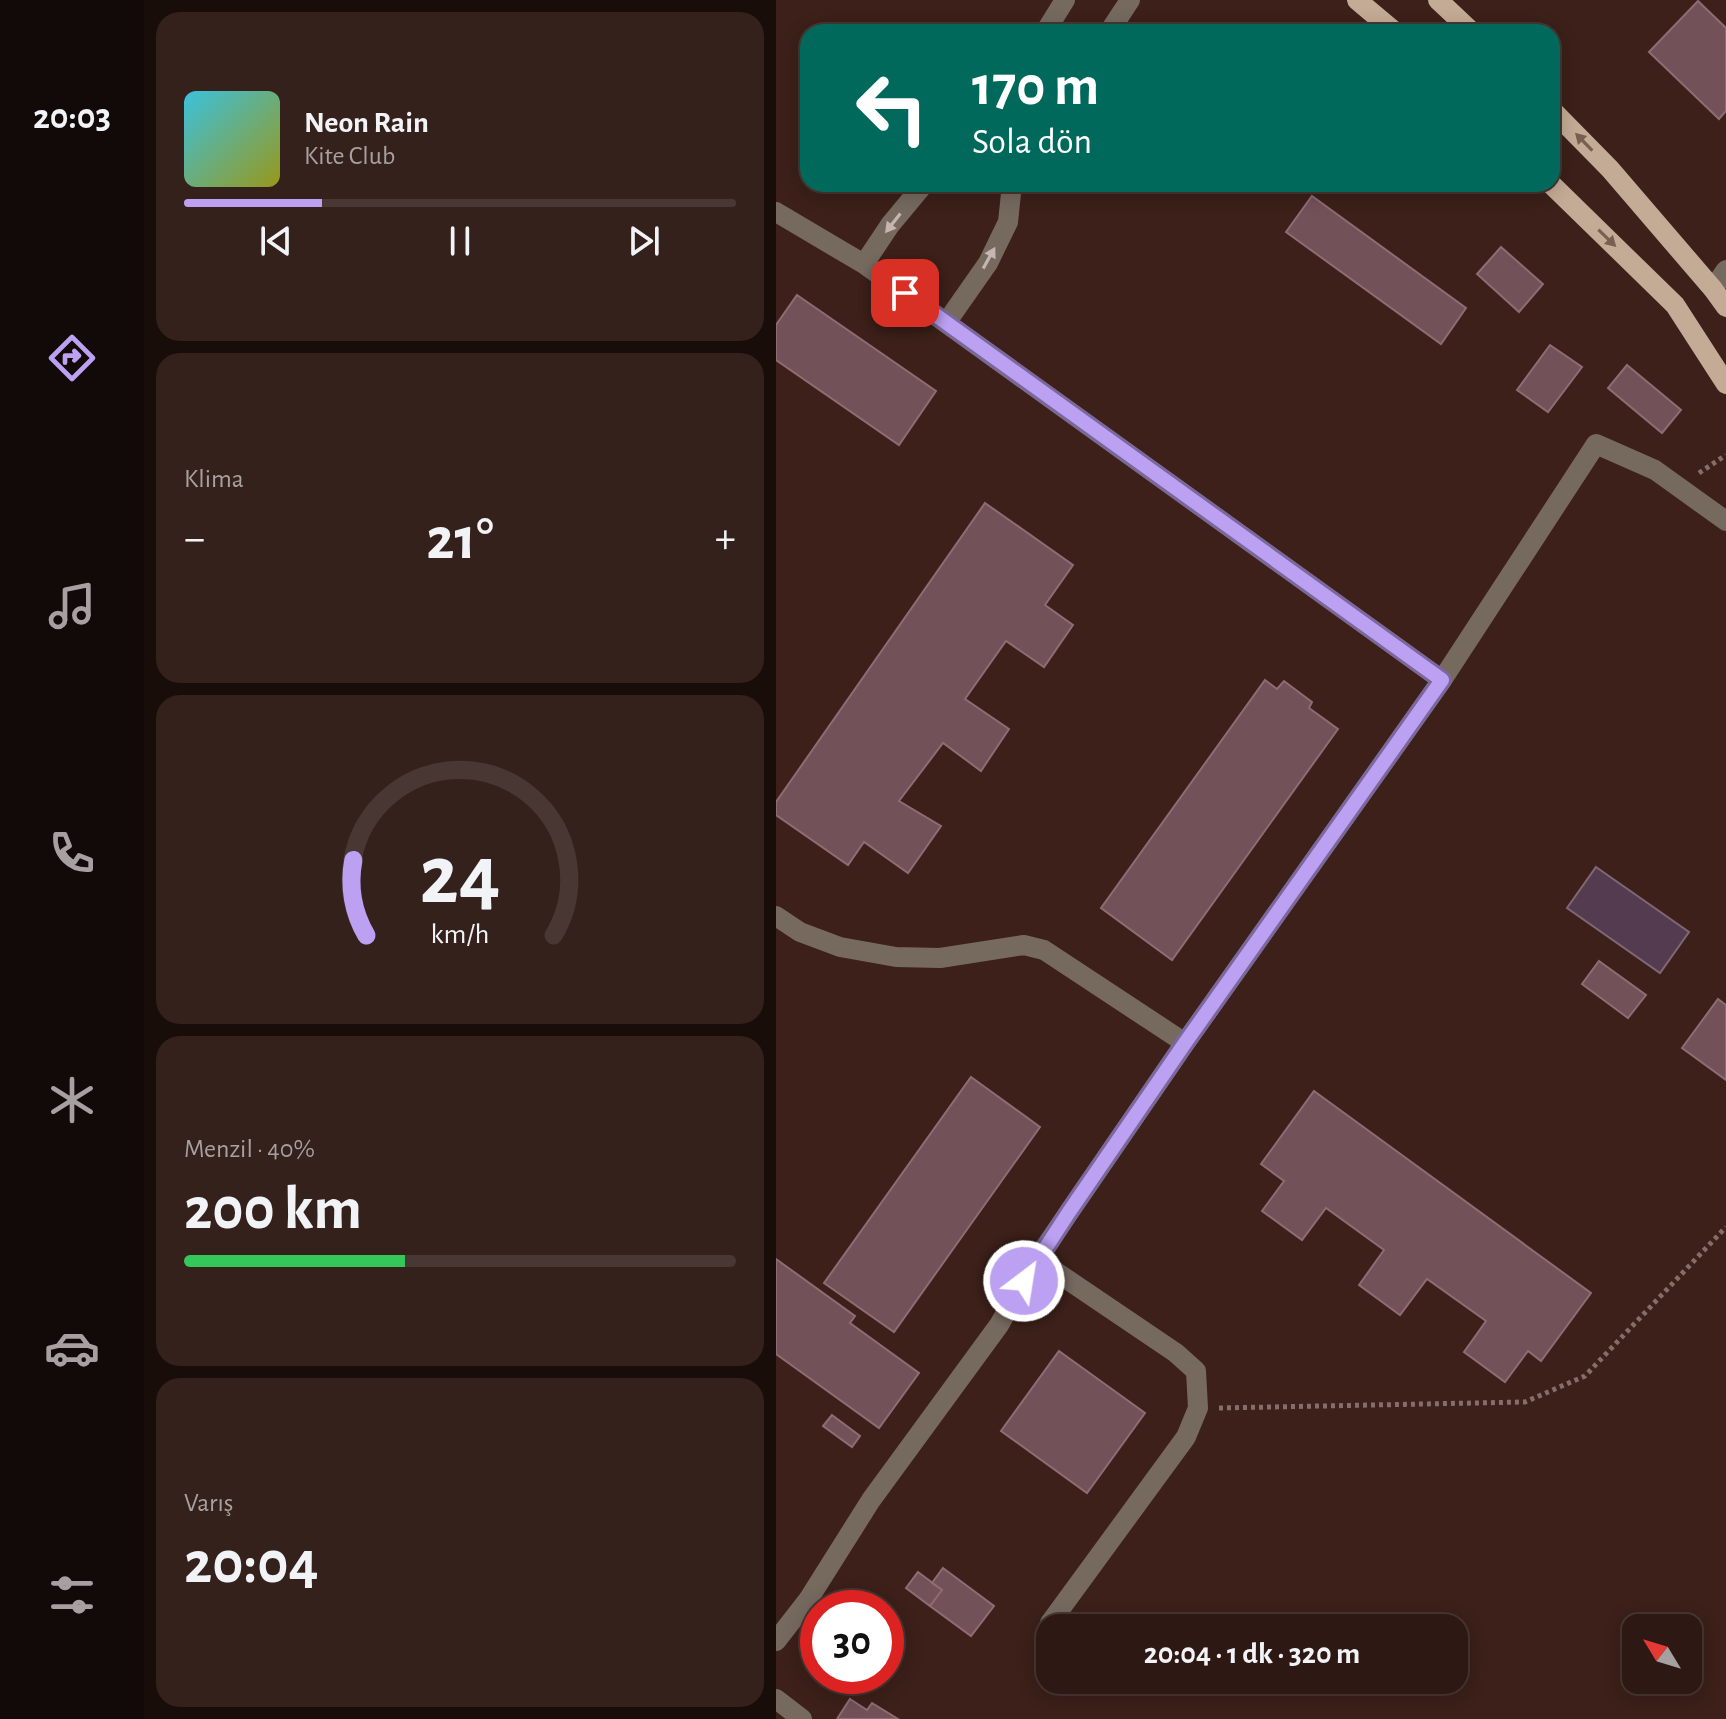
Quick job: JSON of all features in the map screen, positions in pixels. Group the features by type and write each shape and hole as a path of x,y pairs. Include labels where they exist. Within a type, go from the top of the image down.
{"main road":[{"path":"1357,0 1386,24"},
{"path":"1438,0 1464,24"},
{"path":"1560,118 1610,169 1726,307"},
{"path":"1559,192 1675,305 1726,384"}],"street":[{"path":"1050,24 1065,0"},
{"path":"1114,24 1130,0"},
{"path":"864,264 917,192"},
{"path":"946,323 988,263 1008,222 1011,192"},
{"path":"776,212 864,264 1442,680"},
{"path":"1713,289 1726,270"},
{"path":"776,1641 808,1600 879,1488 999,1325 1037,1259 1185,1043 1442,680 1596,444 1655,470 1726,521"},
{"path":"776,916 800,932 840,947 896,957 940,958 1024,945 1044,950 1185,1043"},
{"path":"1037,1259 1176,1353 1196,1371 1198,1408 1186,1437 1057,1614"},
{"path":"776,1699 802,1719"}],"path":[{"path":"1198,1408 1525,1402 1585,1376 1726,1227"}],"shaded area":[{"path":"1596,867 1689,932 1660,973 1567,908"}],"building":[{"path":"1698,1 1726,28 1726,111 1719,119 1649,52"},
{"path":"1312,196 1466,308 1441,344 1286,232"},
{"path":"1501,247 1543,284 1519,312 1477,274"},
{"path":"797,295 936,391 899,445 776,360 776,325"},
{"path":"1550,345 1582,367 1548,412 1517,390"},
{"path":"1627,365 1681,410 1662,433 1608,388"},
{"path":"985,503 1073,565 1045,605 1073,625 1044,667 1006,641 965,699 1009,729 981,771 943,743 899,801 941,826 908,873 864,842 848,865 776,815 776,802"},
{"path":"1265,680 1277,689 1284,681 1312,702 1309,708 1338,729 1172,960 1101,908"},
{"path":"1599,961 1646,995 1628,1018 1582,984"},
{"path":"1718,999 1726,1005 1726,1080 1682,1048"},
{"path":"971,1077 1040,1127 894,1332 824,1283"},
{"path":"1314,1091 1591,1293 1541,1361 1528,1351 1505,1382 1464,1352 1486,1321 1427,1279 1400,1315 1359,1285 1384,1250 1326,1208 1302,1240 1262,1211 1284,1181 1261,1164"},
{"path":"776,1259 855,1316 850,1323 919,1373 879,1428 776,1354"},
{"path":"1059,1351 1145,1413 1087,1493 1001,1431"},
{"path":"832,1415 860,1436 852,1447 823,1426"},
{"path":"943,1568 994,1606 971,1636 930,1606 942,1590 932,1583"},
{"path":"918,1572 942,1590 930,1606 906,1588"},
{"path":"850,1699 867,1710 872,1703 898,1719 837,1719"}],"route":[{"path":"905,293 1442,680 1185,1043 1024,1281"}]}
